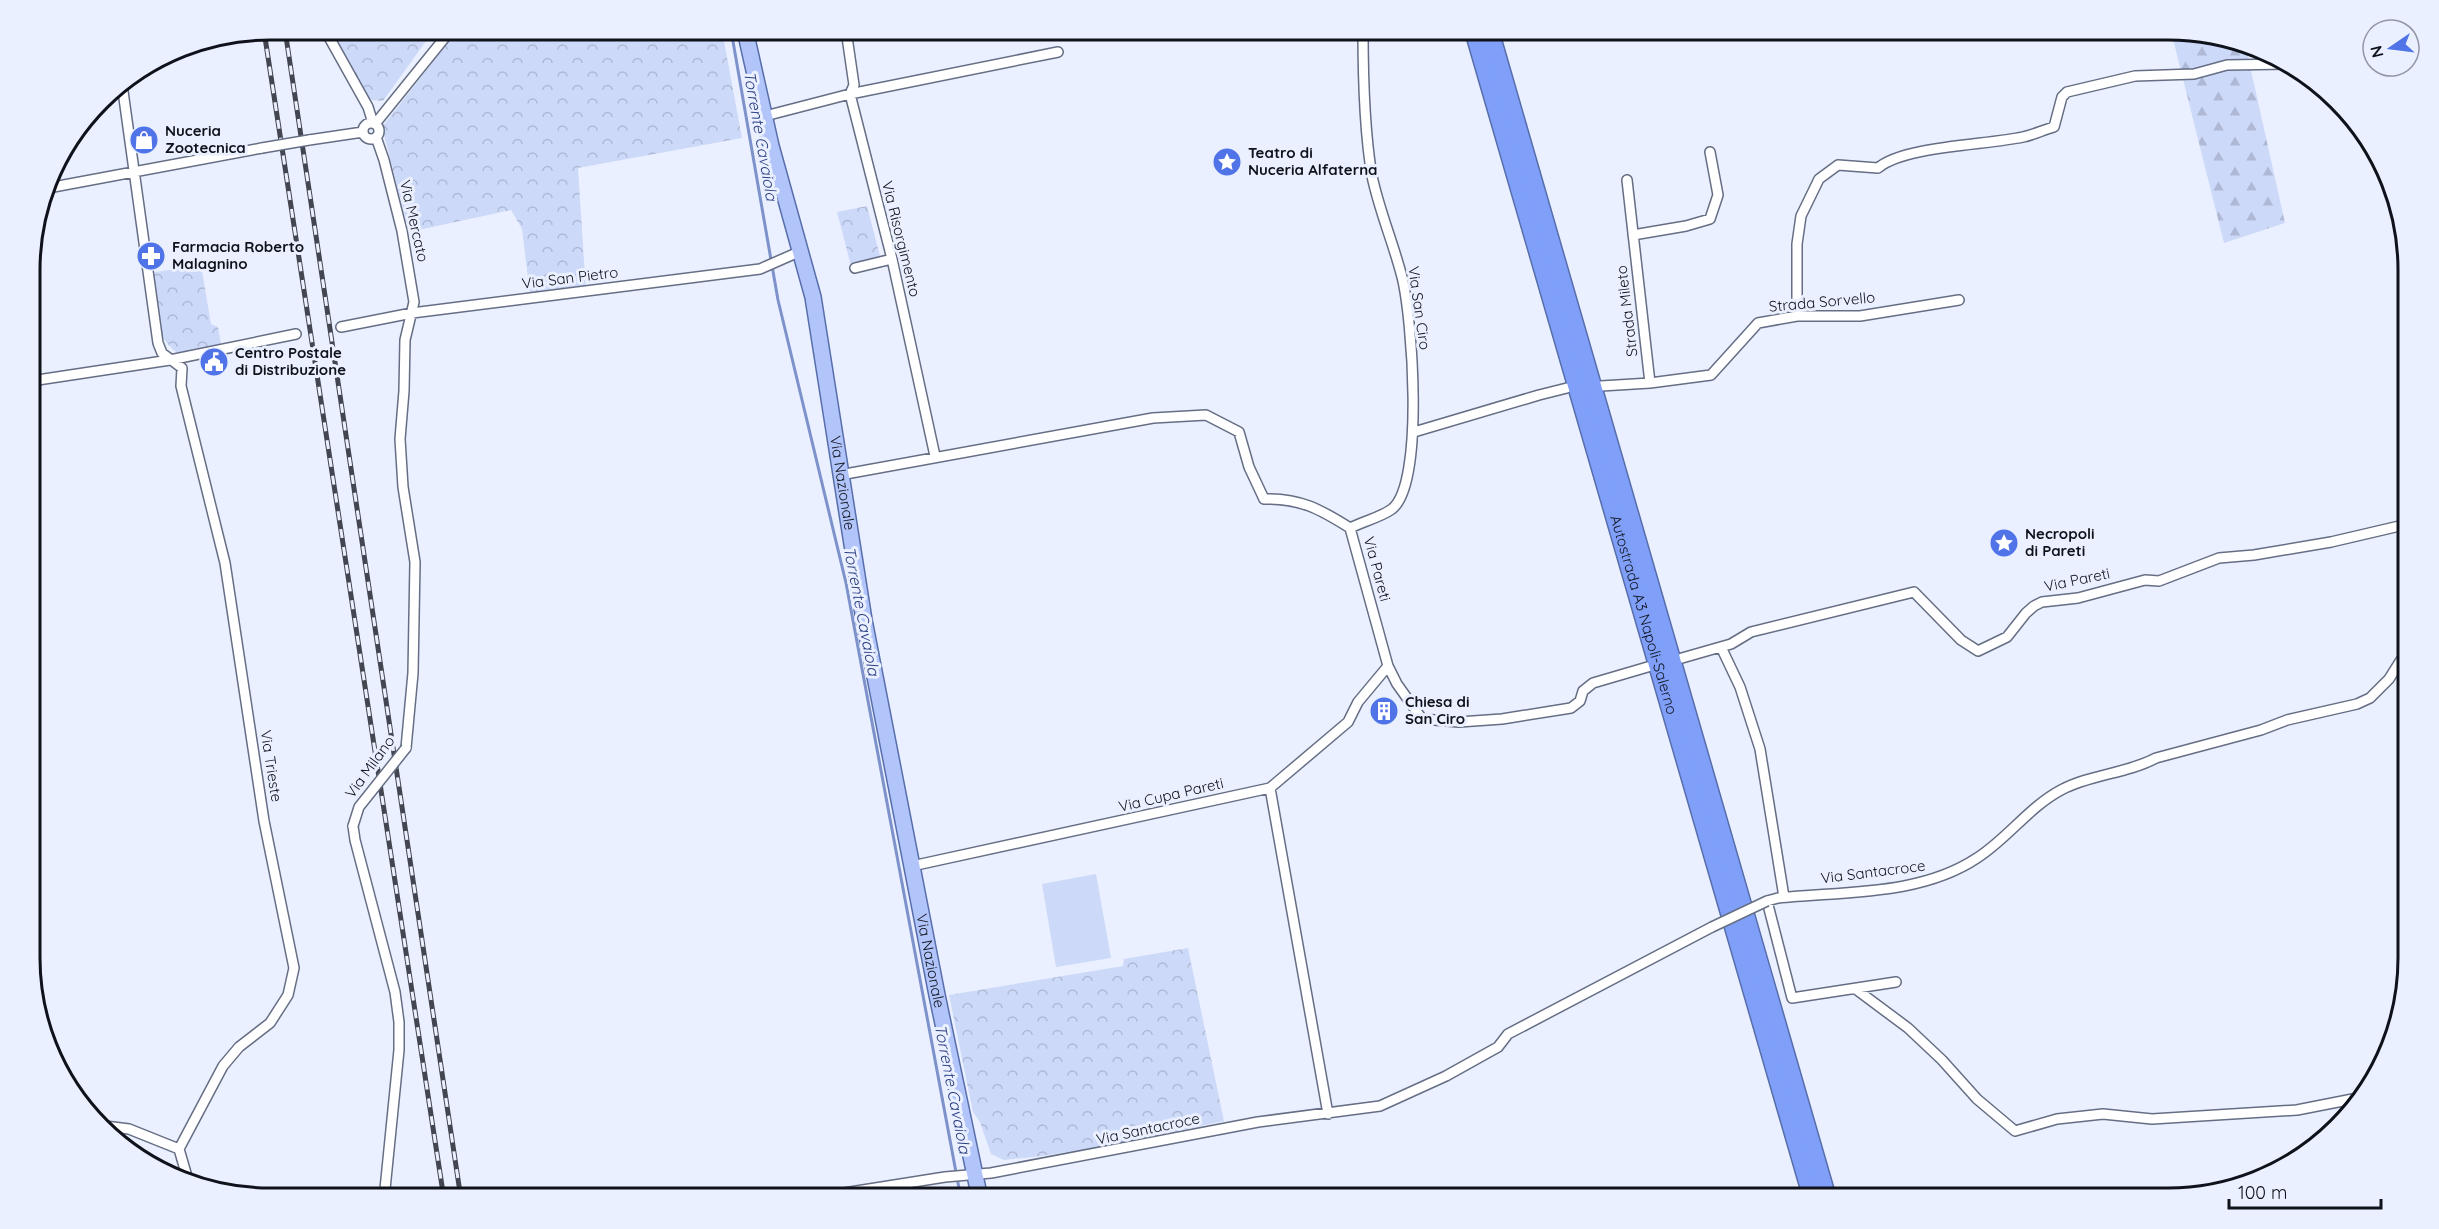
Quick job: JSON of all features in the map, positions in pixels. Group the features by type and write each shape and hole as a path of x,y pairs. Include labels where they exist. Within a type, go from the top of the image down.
{"highway":[{"name":"Autostrada A3 Napoli-Salerno","path":"1477,40 1810,1188"},
{"name":"Autostrada A3 Napoli-Salerno","path":"1492,40 1824,1188"}],"main road":[{"name":"Via Nazionale","path":"747,40 794,254 815,307 864,620 974,1183"}],"street":[{"path":"331,40 379,130 376,137 368,138 363,132"},
{"path":"363,132 366,125 374,123 443,40"},
{"name":"Via Risorgimento","path":"847,40 854,85 850,94 892,259 935,456"},
{"name":"Via San Ciro","path":"1350,528 1393,508 1406,483 1414,432 1411,350 1402,278 1377,200 1372,172 1366,111 1363,40"},
{"path":"765,116 850,94 1058,52"},
{"path":"1797,316 1797,244 1801,216 1819,179 1838,165 1878,168 1887,160 1935,150 2024,137 2054,127 2062,97 2067,92 2135,76 2193,74 2227,65 2271,64"},
{"path":"123,93 158,343 162,353 170,360"},
{"path":"56,186 262,148 363,132"},
{"name":"Via Mercato","path":"376,137 402,231 411,283 412,313"},
{"path":"1633,235 1686,226 1710,219 1718,195 1710,152"},
{"name":"Strada Mileto","path":"1627,180 1650,383"},
{"name":"Via San Pietro","path":"341,327 412,313 760,269 794,254"},
{"path":"855,268 892,259"},
{"name":"Strada Sorvello","path":"1601,386 1650,383 1711,375 1758,323 1797,316 1860,316 1959,300"},
{"name":"Via Milano","path":"385,1188 399,1050 399,1022 395,992 357,851 353,826 358,807 406,748 413,673 415,562 400,455 405,390 405,340 412,313"},
{"path":"40,380 170,360 296,334"},
{"name":"Via Trieste","path":"170,360 182,368 181,386 225,563 264,821 294,968 288,995 270,1023 239,1047 223,1066 179,1149"},
{"path":"1414,432 1539,394 1567,388"},
{"name":"Via Pareti","path":"840,474 1153,418 1206,415 1239,432 1249,467 1264,499 1285,498 1317,507 1350,528 1388,666 1397,684 1422,718 1459,722 1502,719 1571,708 1580,701 1584,691 1593,683 1651,666"},
{"name":"Via Pareti","path":"1682,658 1731,644 1759,629 1914,592 1961,640 1978,651 2007,637 2026,613 2042,602 2078,598 2145,580 2158,581 2219,558 2254,555 2331,542 2398,526"},
{"path":"1721,647 1740,687 1760,749 1784,897"},
{"name":"Via Santacroce","path":"876,1188 945,1177 974,1183 991,1173 1258,1122 1380,1106 1446,1076 1498,1047 1508,1034 1712,927 1767,901 1784,897 1930,881 1958,870 1980,857 2046,798 2082,780 2262,730 2287,720 2357,704 2370,698 2389,679 2398,665"},
{"name":"Via Cupa Pareti","path":"912,866 1269,788 1348,722 1358,702 1388,666"},
{"path":"1269,788 1328,1114"},
{"path":"1767,901 1792,998 1857,990 1896,982"},
{"path":"1857,990 1908,1028 1942,1060 1977,1099 2015,1131 2057,1119 2092,1115 2152,1119 2297,1110 2351,1099"},
{"path":"114,1127 129,1129 179,1149 186,1172"}],"green space":[{"path":"335,40 427,40 383,101 370,100"},
{"path":"450,40 724,40 742,138 578,168 586,292 530,295 522,229 511,210 409,232 382,127"},
{"path":"2173,40 2199,42 2247,55 2285,223 2224,243"},
{"path":"867,206 881,260 851,266 837,212"},
{"path":"201,265 211,324 218,327 221,344 218,348 181,355 165,340 160,330 154,308 150,273"},
{"path":"1096,874 1111,958 1056,967 1042,884"},
{"path":"1188,948 1224,1121 1111,1145 1042,1156 1004,1160 991,1154 980,1122 973,1112 949,995 1123,966 1124,959"}],"waterway":[{"name":"Torrente Cavaiola","path":"733,40 778,300 846,583 959,1188"}],"railway":[{"path":"265,40 442,1188"},
{"path":"287,40 459,1188"}],"place":[{"name":"Nuceria Zootecnica","path":"144,140"},
{"name":"Teatro di Nuceria Alfaterna","path":"1227,162"},
{"name":"Farmacia Roberto Malagnino","path":"151,256"},
{"name":"Centro Postale di Distribuzione","path":"214,362"},
{"name":"Necropoli di Pareti","path":"2004,543"},
{"name":"Chiesa di San Ciro","path":"1384,711"}]}
